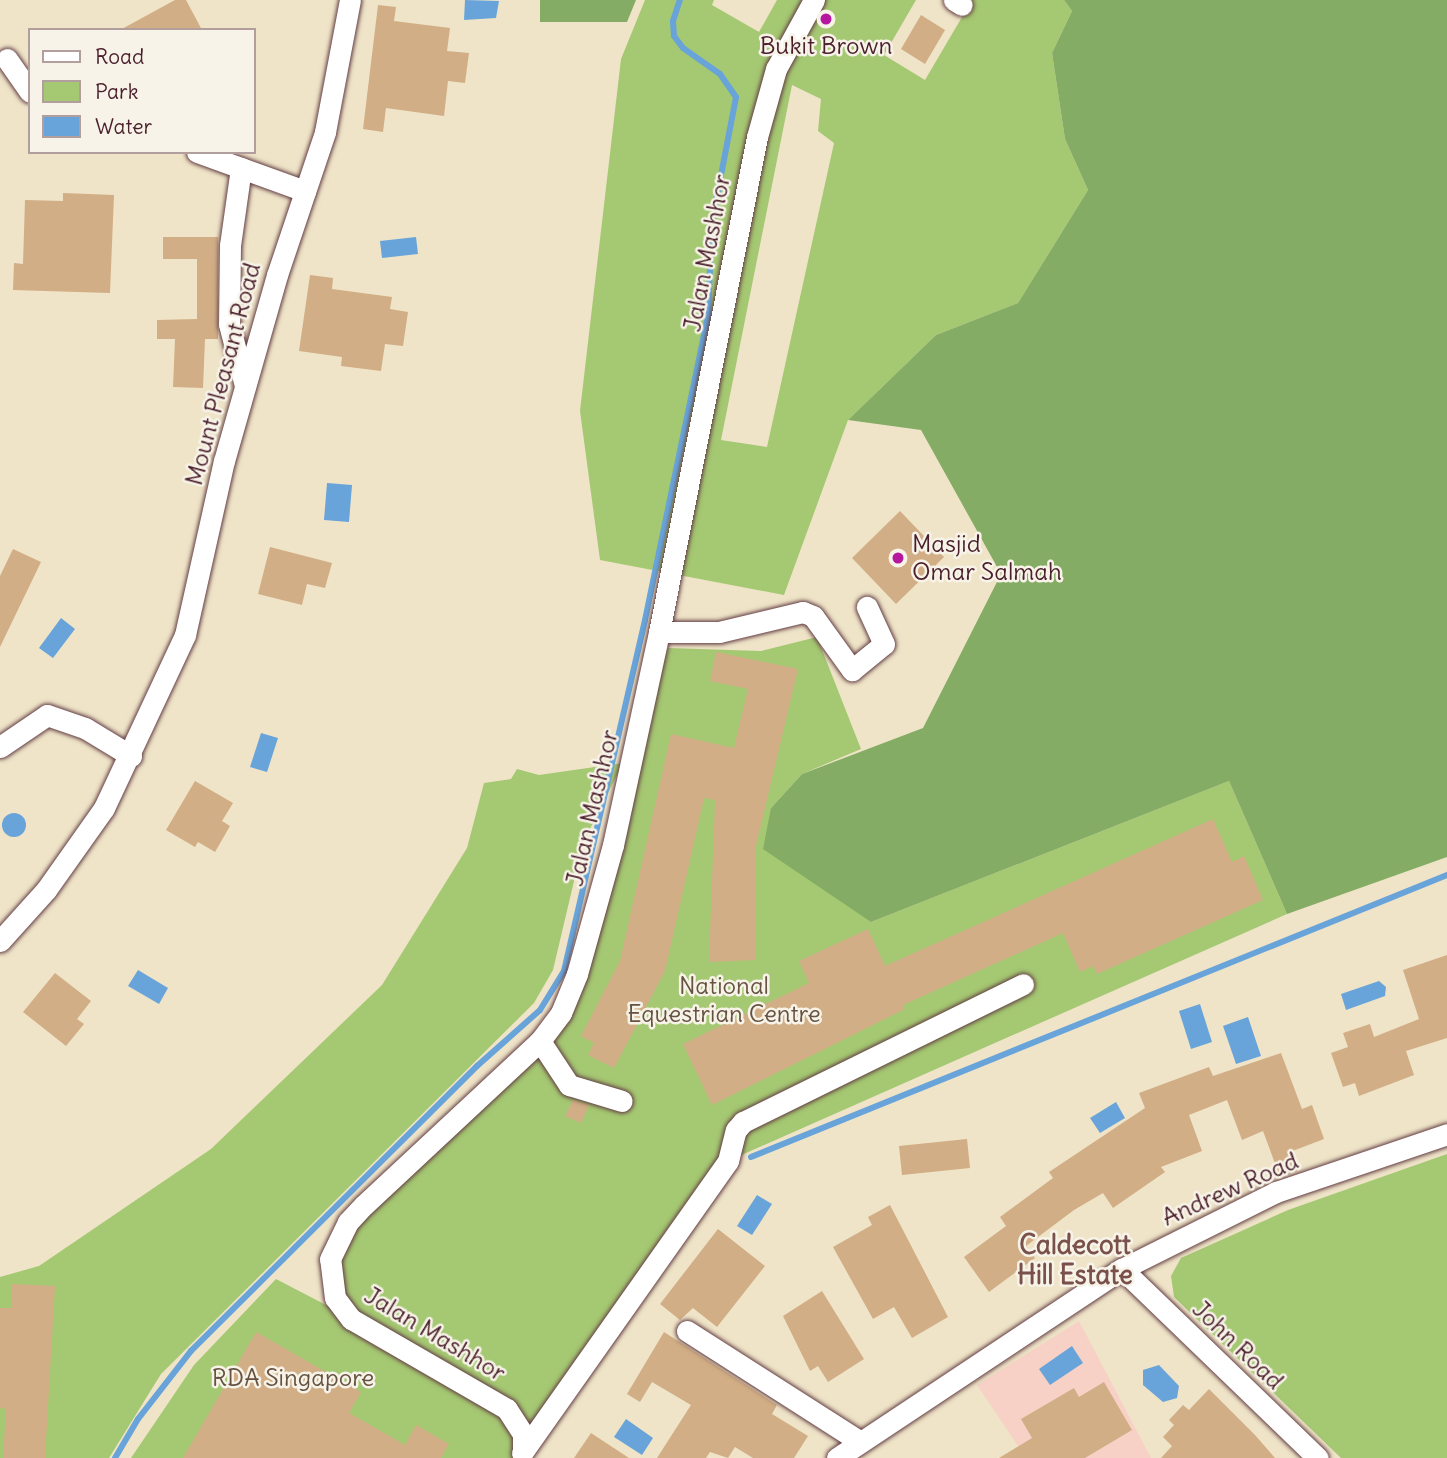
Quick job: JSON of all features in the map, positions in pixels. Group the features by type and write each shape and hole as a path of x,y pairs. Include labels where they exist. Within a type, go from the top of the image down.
{"street":[{"name":"Mount Pleasant Road","path":"0,941 47,890 104,808 131,756 185,635 245,386 325,132 350,0"},
{"name":"Jalan Mashhor","path":"522,1454 523,1434 507,1409 351,1319 335,1298 330,1269 339,1238 356,1213 540,1041 561,1013 587,941 613,845 659,632 760,125 776,69 814,0"},
{"path":"7,59 28,89"},
{"path":"202,154 305,191"},
{"path":"241,168 230,245 229,324 245,386"},
{"path":"659,632 719,632 803,612 813,616 852,670 884,644 867,607"},
{"path":"0,747 47,715 85,728 131,756"},
{"name":"Jalan Mashhor","path":"522,1454 728,1161 736,1130 752,1116 1023,984"},
{"path":"540,1041 569,1084 622,1101"},
{"name":"Andrew Road","path":"837,1458 1122,1269 1276,1192 1447,1134"},
{"name":"John Road","path":"1122,1269 1318,1458"},
{"path":"687,1331 859,1441"}],"shaded area":[{"path":"1079,1321 1151,1458 1026,1458 977,1385"}],"green space":[{"path":"540,0 636,0 627,22 540,22"},
{"path":"645,0 714,0 712,5 759,32 777,0 916,0 884,55 925,80 972,0 1064,0 1072,11 1052,53 1065,139 1088,190 1018,303 936,335 848,420 784,595 600,560 580,411 621,59","holes":["792,85 821,99 818,131 834,143 767,447 721,440"]},
{"path":"1064,0 1447,0 1447,857 1287,914 1229,781 871,922 763,849 771,808 802,774 923,728 1001,574 921,430 848,420 936,335 1018,303 1088,190 1065,139 1052,53 1072,11"},
{"name":"National Equestrian Centre","path":"817,637 861,749 802,774 771,808 871,922 1229,781 1287,914 728,1161 519,1458 131,1458 194,1365 276,1279 349,1317 336,1296 340,1238 561,1009 635,747 668,648 761,651"},
{"path":"623,763 583,843 553,970 534,1003 161,1374 109,1458 0,1458 0,1277 39,1266 211,1149 382,985 467,848 484,783 511,779 517,769 539,775"},
{"path":"1447,1154 1447,1458 1341,1458 1174,1297 1171,1276 1181,1258 1288,1210"}],"water":[{"path":"465,0 499,1 496,18 464,20"},
{"path":"416,237 418,254 382,258 380,241"},
{"path":"327,483 352,485 349,522 324,520"},
{"path":"61,618 75,629 53,658 39,648"},
{"path":"261,733 278,738 267,772 250,767"},
{"path":"14,813 25,820 26,825 19,836 14,837 3,830 2,825 9,814"},
{"path":"138,970 168,988 159,1004 128,986"},
{"path":"1379,981 1386,987 1385,996 1346,1010 1341,994"},
{"path":"1200,1004 1212,1042 1191,1049 1179,1011"},
{"path":"1248,1017 1261,1056 1236,1064 1223,1026"},
{"path":"1116,1102 1125,1118 1100,1133 1090,1118"},
{"path":"757,1195 772,1204 752,1235 737,1226"},
{"path":"1072,1346 1083,1363 1050,1385 1039,1369"},
{"path":"1159,1365 1179,1386 1177,1398 1163,1402 1143,1385 1143,1370"},
{"path":"626,1419 653,1438 642,1455 614,1437"}],"building":[{"path":"175,0 186,0 201,28 124,28"},
{"path":"378,5 396,7 394,21 450,28 447,51 469,53 465,83 448,81 444,116 386,108 383,132 363,129"},
{"path":"921,15 945,30 925,64 901,49"},
{"path":"63,193 114,195 110,293 13,290 14,263 23,264 25,200 63,201"},
{"path":"163,237 218,237 218,339 205,339 203,388 173,387 175,339 157,339 157,320 197,319 197,259 163,259"},
{"path":"310,275 333,278 332,289 392,297 390,309 408,312 403,346 385,344 381,371 341,366 342,357 299,351"},
{"name":"Masjid Omar Salmah","path":"900,511 944,557 896,604 852,558"},
{"path":"270,547 332,563 325,588 307,584 302,605 258,594"},
{"path":"13,549 41,562 0,647 0,576"},
{"path":"716,652 798,669 756,846 755,960 709,962 715,800 704,798 665,971 614,1068 588,1055 594,1043 581,1036 620,961 671,734 734,748 748,689 710,681"},
{"path":"195,781 233,803 222,821 230,826 215,852 198,842 195,847 166,830"},
{"path":"1213,819 1232,862 1244,856 1263,900 1097,974 1093,966 1080,972 1063,933 903,1005 905,1009 712,1105 683,1044 809,983 799,961 868,929 885,966"},
{"path":"1447,955 1447,1038 1406,1051 1414,1075 1359,1096 1355,1083 1343,1087 1331,1053 1348,1047 1343,1033 1370,1024 1374,1037 1419,1019 1403,970"},
{"path":"55,973 91,1001 77,1019 84,1024 66,1046 23,1012"},
{"path":"1281,1053 1302,1109 1312,1105 1324,1139 1290,1152 1297,1171 1280,1177 1263,1131 1242,1140 1227,1100 1189,1115 1202,1151 1161,1167 1165,1172 1113,1208 1103,1193 1074,1210 1026,1246 1035,1258 989,1292 964,1257 1006,1226 1000,1217 1053,1178 1049,1172 1145,1108 1139,1093 1209,1067 1213,1076"},
{"path":"573,1100 589,1105 581,1123 565,1116"},
{"path":"967,1139 970,1168 902,1175 899,1146"},
{"path":"890,1205 948,1317 912,1338 894,1307 873,1319 833,1247 872,1225 868,1217"},
{"path":"718,1229 765,1266 717,1327 693,1308 680,1320 660,1304"},
{"path":"12,1284 55,1286 45,1458 3,1458 6,1409 0,1408 0,1308 11,1308"},
{"path":"822,1291 864,1359 828,1382 818,1366 810,1371 783,1316"},
{"path":"256,1332 361,1392 349,1413 405,1445 416,1425 449,1444 441,1458 183,1458"},
{"path":"664,1332 777,1405 772,1414 808,1436 794,1458 753,1458 735,1447 728,1458 710,1452 706,1458 657,1458 691,1405 652,1382 640,1402 627,1394"},
{"path":"1104,1382 1132,1430 1085,1458 999,1458 1032,1438 1021,1419 1074,1388 1079,1397"},
{"path":"1209,1389 1275,1458 1161,1458 1172,1446 1163,1437 1174,1425 1169,1420 1183,1405 1189,1410"},
{"path":"591,1433 629,1458 574,1458"}],"waterway":[{"path":"115,1458 138,1419 191,1351 477,1066 540,1010 564,971 645,620 708,316 712,222 736,97 720,74 683,48 674,36 673,21 680,0"},
{"path":"751,1157 1447,875"}],"place":[{"name":"Bukit Brown","path":"826,19"},
{"name":"Masjid Omar Salmah","path":"898,558"}],"district":[{"name":"Caldecott Hill Estate","path":"1075,1260"}],"park label":[{"name":"RDA Singapore","path":"293,1378"}]}
